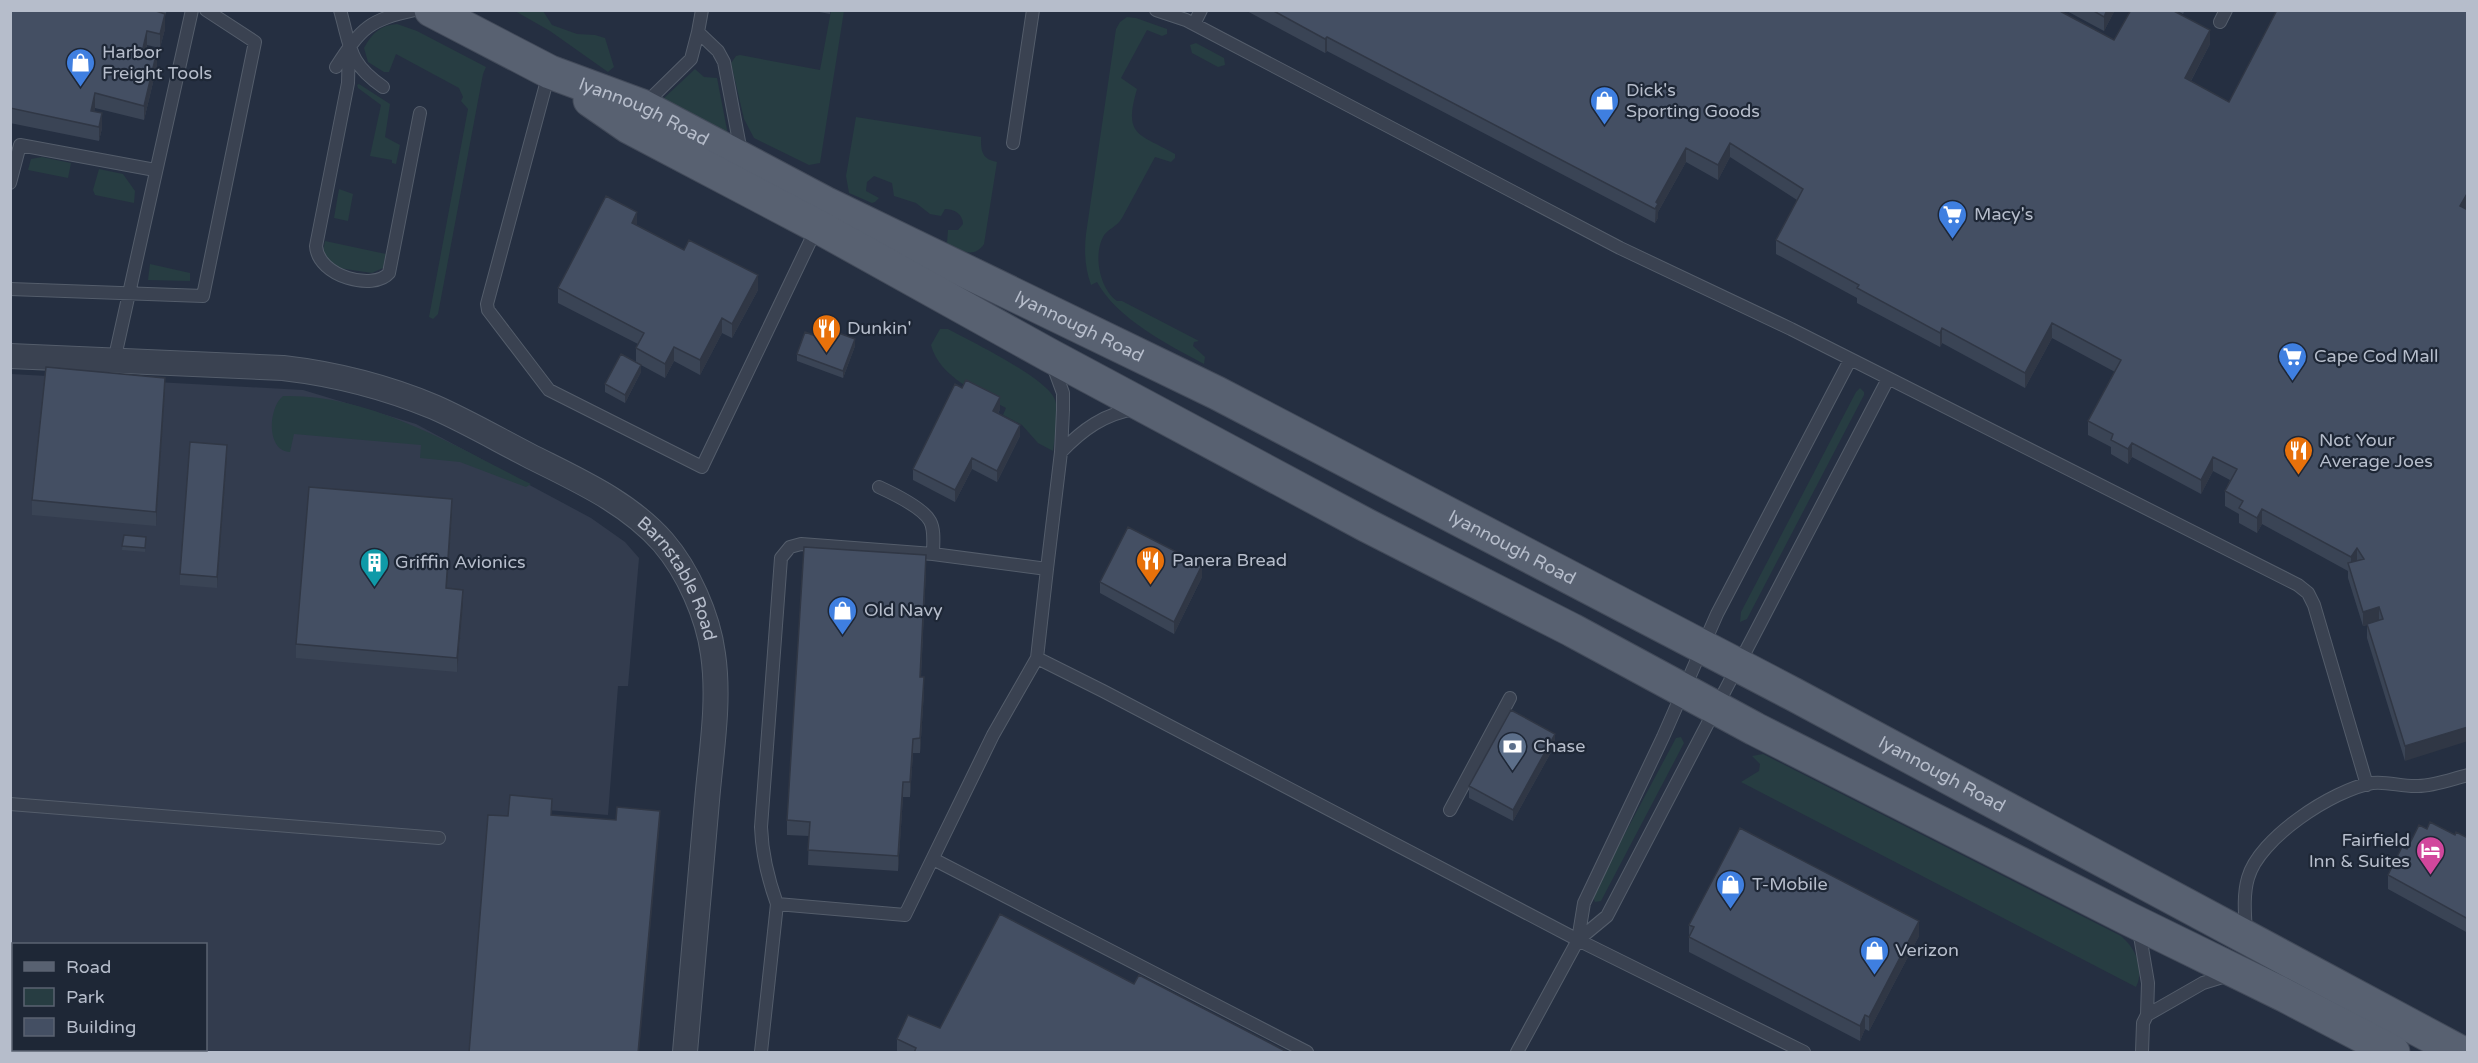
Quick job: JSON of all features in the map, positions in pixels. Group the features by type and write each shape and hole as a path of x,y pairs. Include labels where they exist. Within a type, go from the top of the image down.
{"main road":[{"name":"Iyannough Road","path":"431,10 549,72 629,127 817,226 1049,355 1366,525 1592,641 1716,709 2393,1053"},
{"name":"Iyannough Road","path":"549,72 642,106 825,203 1217,393 1739,665 2460,1053"}],"street":[{"name":"Barnstable Road","path":"10,356 262,366 311,371 356,381 436,408 616,503 646,525 675,558 703,615 716,672 685,1053"}],"lane":[{"path":"114,361 192,10"},
{"path":"10,289 202,296 255,42 206,10"},
{"path":"340,10 349,46 362,72 383,87"},
{"path":"336,67 349,46 370,24 387,16 415,10"},
{"path":"642,106 691,59 702,10"},
{"path":"1013,143 1033,10"},
{"path":"1156,10 1194,24 1620,248 1791,329 2298,585 2308,593 2314,605 2367,784"},
{"path":"1194,24 1201,10"},
{"path":"2220,22 2226,10"},
{"path":"698,32 718,51 724,62 742,159"},
{"path":"349,46 348,83 316,246 318,257 331,273 371,280 380,280 389,273 420,113"},
{"path":"549,72 487,304 488,310 549,390 702,467 817,226"},
{"path":"10,183 20,146 155,170"},
{"path":"777,904 905,915 993,735 1037,658 1061,452 1063,393 1049,355"},
{"path":"1517,1053 1578,940 1584,903 1664,737 1722,604 1850,360"},
{"path":"1578,940 1606,915 1888,379"},
{"path":"1061,452 1074,438 1099,421 1119,412 1147,408"},
{"path":"879,487 891,492 928,519 933,531 933,554"},
{"path":"760,1053 777,904 769,883 762,848 761,827 782,558 790,547 801,544 933,554 1047,569"},
{"path":"1037,658 1578,940 1804,1053"},
{"path":"1450,810 1510,698"},
{"path":"2246,936 2245,894 2253,866 2265,848 2308,812 2349,790 2367,784 2389,783 2418,786 2468,775"},
{"path":"10,804 439,838"},
{"path":"933,859 1307,1053"},
{"path":"2138,924 2146,963 2147,1015 2143,1023 2142,1053"},
{"path":"2147,1015 2203,982 2237,973"}],"shaded area":[{"path":"11,374 303,390 416,424 591,518 625,542 639,558 628,686 618,686 608,815 510,807 470,1052 11,1052"}],"green space":[{"path":"515,11 543,11 552,25 577,34 605,38 614,67 608,72 550,31"},
{"path":"831,11 844,11 820,163 809,165 754,138 744,119 731,63 736,56 740,55 820,70"},
{"path":"1127,17 1167,29 1167,34 1162,36 1147,30 1121,78 1137,89 1132,116 1137,132 1175,154 1175,158 1171,162 1155,157 1122,218 1103,237 1099,253 1100,272 1106,289 1117,301 1122,301 1199,341 1194,342 1193,346 1205,357 1204,364 1130,319 1117,308 1097,282 1091,285 1087,272 1086,234 1116,29"},
{"path":"397,24 417,31 486,67 438,314 433,319 429,317 468,109 461,101 463,97 459,88 396,54 389,72 384,72 368,62 364,48 370,38 382,28"},
{"path":"1196,43 1224,58 1225,65 1218,67 1192,53 1190,45"},
{"path":"695,69 704,77 717,78 728,135 663,99"},
{"path":"359,84 390,104 385,137 400,145 396,164 392,163 392,160 370,156 381,105 358,88"},
{"path":"856,117 981,137 983,153 988,159 997,162 984,244 980,249 967,252 947,243 948,230 958,230 963,224 960,215 955,211 945,209 941,216 930,214 916,203 894,196 892,183 874,176 867,182 866,191 879,198 872,203 849,193 846,176"},
{"path":"42,157 71,163 68,178 28,170 31,159"},
{"path":"99,169 123,174 135,191 134,203 95,195 93,190"},
{"path":"339,189 353,194 348,221 334,218"},
{"path":"325,241 386,254 383,268 372,273 332,267 323,251"},
{"path":"150,264 190,273 190,281 148,280"},
{"path":"940,329 948,329 1008,361 1050,391 1055,400 1057,412 1053,451 1038,443 1022,425 1003,415 1006,408 962,383 942,366 931,345"},
{"path":"1860,388 1864,395 1747,619 1740,622 1741,612"},
{"path":"283,396 316,398 380,413 442,439 531,484 526,487 460,462 420,458 421,445 294,434 290,452 282,450 273,437 272,419 274,410"},
{"path":"1681,737 1684,743 1601,901 1595,902 1592,895 1676,738"},
{"path":"1763,754 2121,936 2138,959 2140,973 2136,987 1741,782 1759,771 1760,764 1752,756"}],"building":[{"name":"Harbor Freight Tools","path":"10,10 153,10 165,14 160,34 147,31 143,48 157,51 144,106 95,93 91,111 102,113 99,127 10,108"},
{"name":"Cape Cod Mall","path":"1272,10 2058,10 2114,40 2131,10 2172,10 2210,30 2185,78 2229,102 2277,10 2468,10 2468,192 2460,206 2468,210 2468,727 2405,746 2367,624 2383,619 2379,607 2363,612 2348,563 2364,559 2357,548 2351,557 2262,509 2257,518 2239,508 2243,501 2225,491 2237,469 2213,457 2201,480 2132,443 2128,449 2111,440 2113,434 2088,421 2121,360 2052,323 2025,373 1942,328 1940,333 1857,288 1859,285 1776,240 1803,189 1730,143 1718,165 1686,148 1656,202 1658,204 1655,209"},
{"path":"2092,10 2107,10 2104,17"},
{"path":"606,196 637,212 632,223 684,250 689,240 758,275 732,324 722,318 700,360 674,347 665,364 636,348 644,333 558,288"},
{"name":"Dunkin'","path":"817,325 855,339 843,371 797,354 805,332 813,335"},
{"path":"621,354 641,365 625,395 605,384"},
{"path":"46,367 165,378 156,512 32,500"},
{"path":"966,380 1000,397 993,411 1020,425 997,471 972,458 955,490 913,469 955,384 962,388"},
{"path":"190,442 227,445 217,577 180,574"},
{"name":"Griffin Avionics","path":"309,487 452,499 446,588 463,590 457,658 296,644"},
{"name":"Panera Bread","path":"1128,527 1202,565 1174,622 1100,582"},
{"path":"124,535 146,537 145,548 122,546"},
{"path":"804,547 926,555 920,677 924,677 920,738 913,739 910,782 903,782 898,856 808,850 810,822 787,820"},
{"name":"Chase","path":"1511,710 1555,734 1513,810 1469,786"},
{"path":"510,795 552,799 551,815 616,820 617,807 660,811 638,1053 469,1053 488,815 508,816"},
{"name":"Fairfield Inn & Suites","path":"2430,822 2455,835 2456,832 2468,838 2468,919 2388,875 2402,847 2407,849 2419,825 2427,829"},
{"path":"1740,828 1919,921 1869,1017 1865,1015 1860,1026 1689,937 1694,927 1689,925"},
{"path":"1000,914 1134,984 1139,975 1289,1053 914,1053 916,1048 897,1039 908,1015 940,1028"},
{"path":"10,989 12,989 12,1051 177,1051 177,1053 10,1053"}],"place":[{"name":"Harbor Freight Tools","path":"81,88"},
{"name":"Dick's Sporting Goods","path":"1605,126"},
{"name":"Macy's","path":"1953,240"},
{"name":"Dunkin'","path":"826,354"},
{"name":"Cape Cod Mall","path":"2293,382"},
{"name":"Not Your Average Joes","path":"2298,476"},
{"name":"Panera Bread","path":"1151,586"},
{"name":"Griffin Avionics","path":"374,588"},
{"name":"Old Navy","path":"843,636"},
{"name":"Chase","path":"1512,772"},
{"name":"Fairfield Inn & Suites","path":"2431,876"},
{"name":"T-Mobile","path":"1731,910"},
{"name":"Verizon","path":"1874,976"}]}
